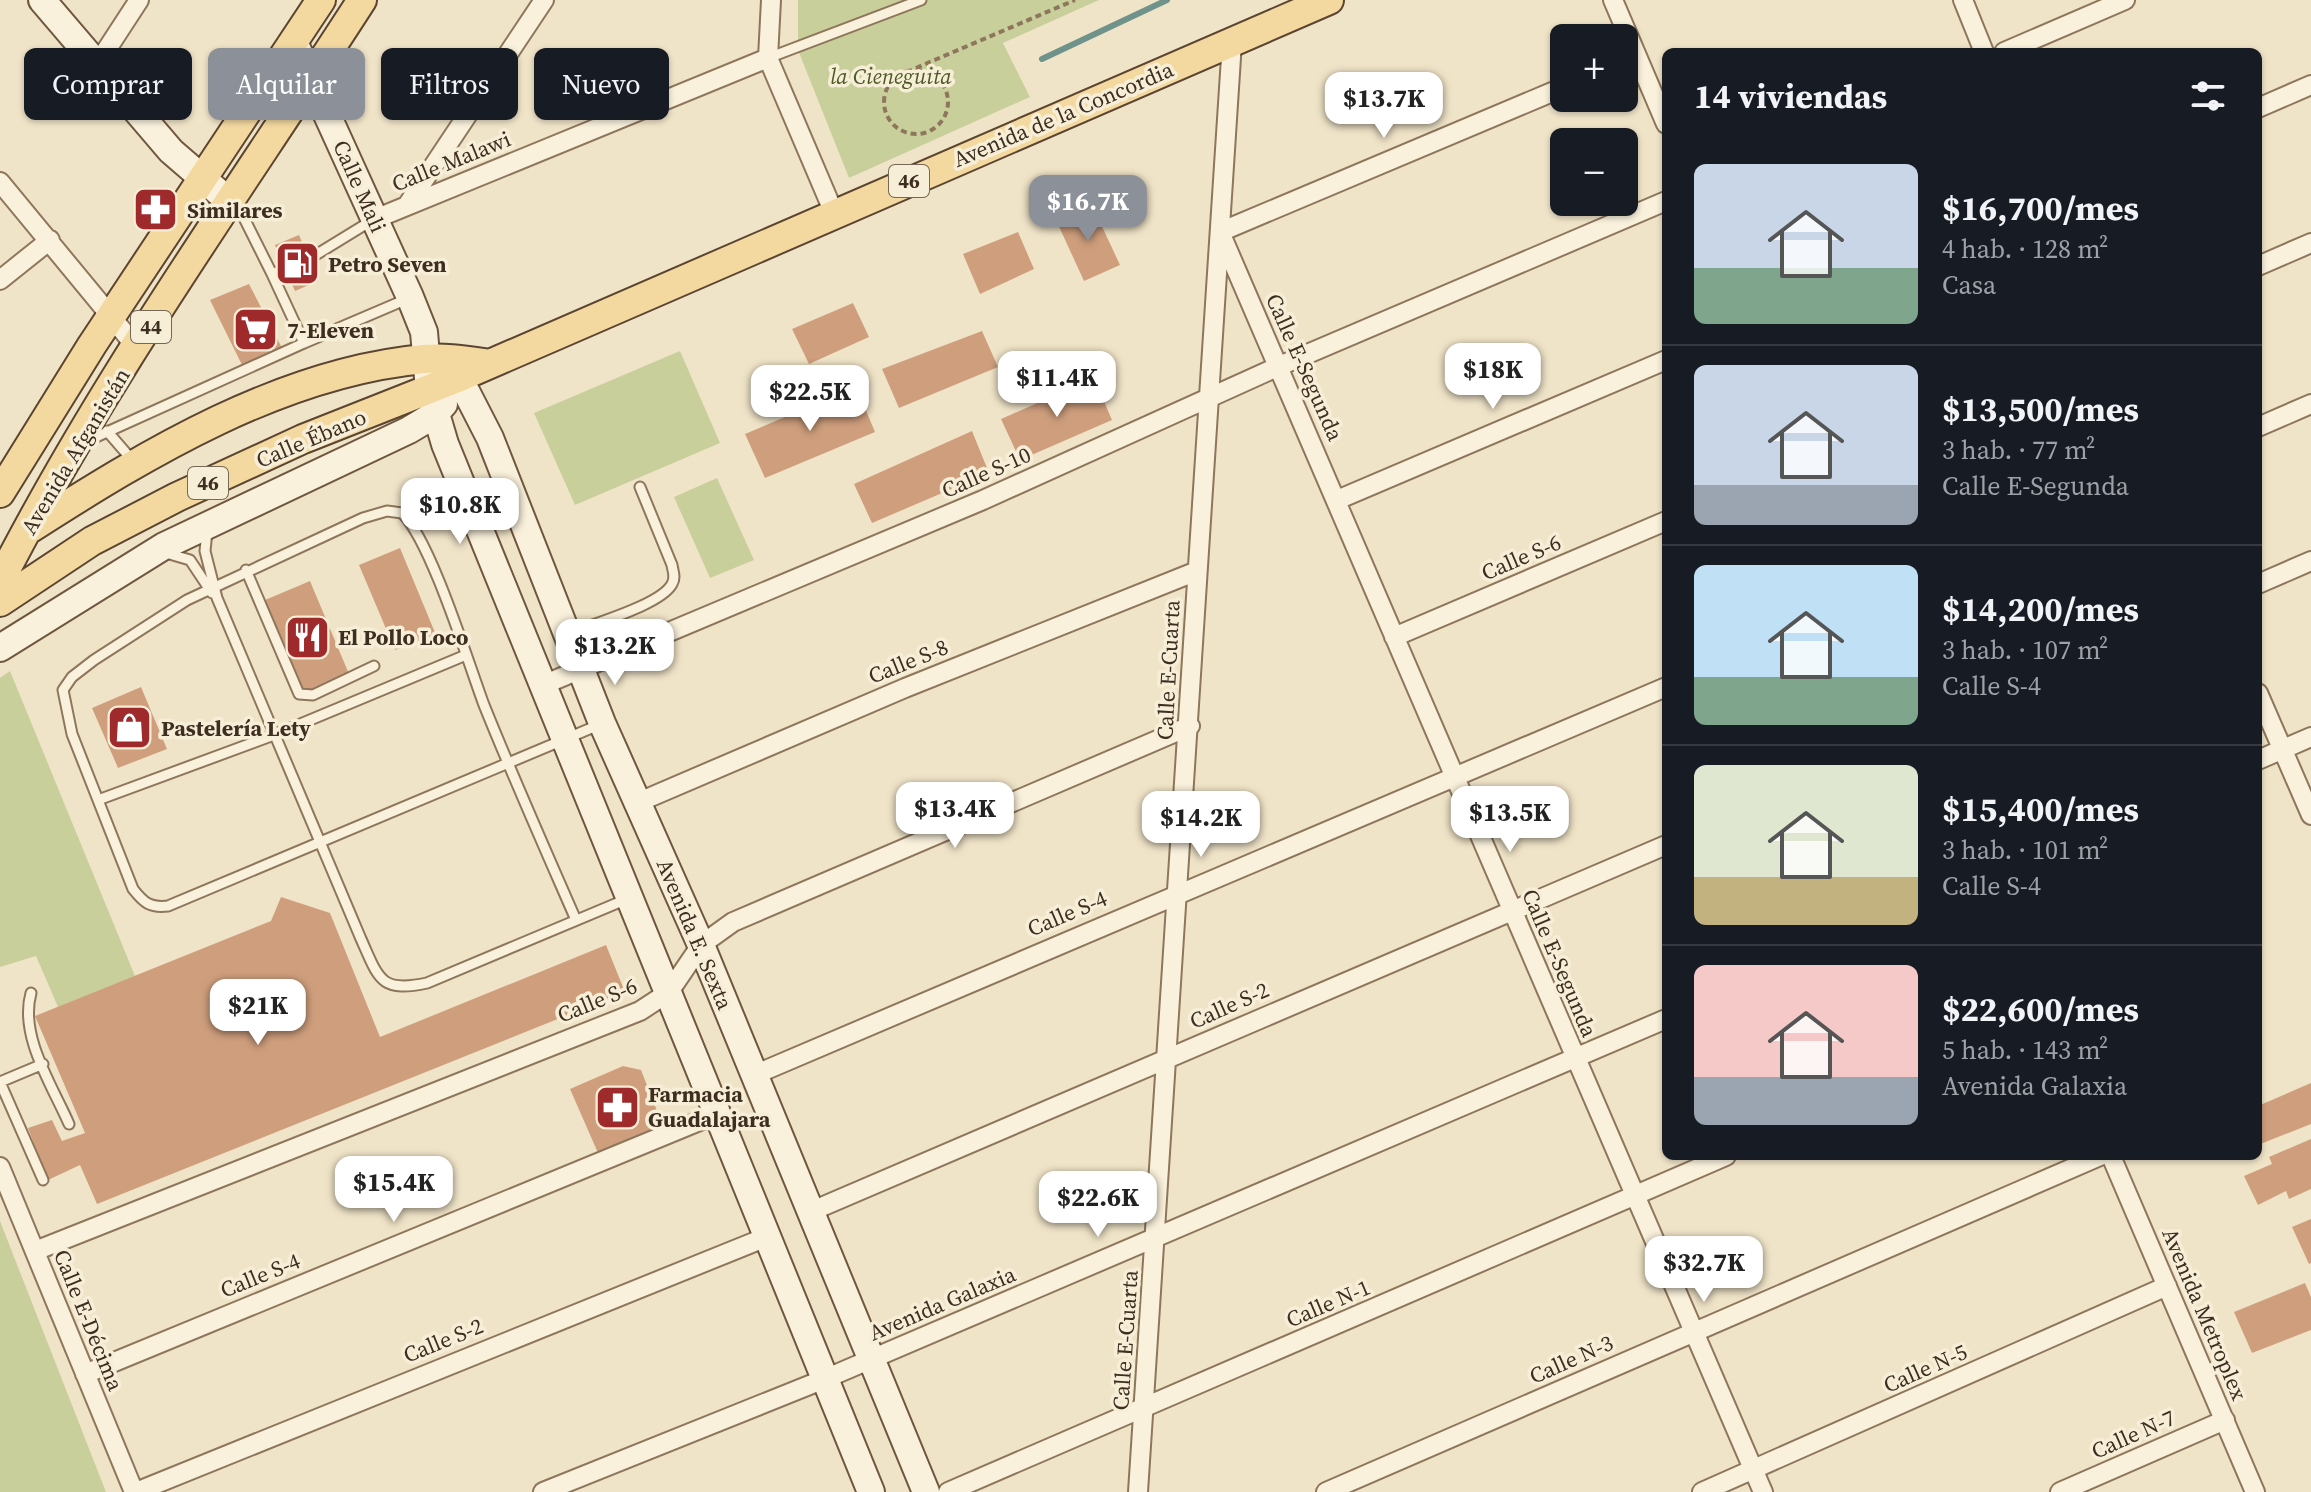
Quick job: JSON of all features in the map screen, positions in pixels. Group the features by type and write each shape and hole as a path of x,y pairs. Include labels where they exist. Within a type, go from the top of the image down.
{"main road":[{"name":"Avenida Afganistán","path":"0,493 321,0"},
{"name":"Avenida Afganistán","path":"331,48 362,0"},
{"name":"Avenida de la Concordia","path":"439,357 490,364 1329,0"},
{"name":"Avenida Afganistán","path":"0,581 25,532 137,348 284,120"},
{"name":"Calle Ébano","path":"0,548 135,464 291,391 377,366 439,357 431,402 303,439 177,497 92,541 0,602"}],"street":[{"path":"42,0 81,48"},
{"path":"108,48 139,0"},
{"path":"407,204 544,0"},
{"path":"771,0 768,58 834,213"},
{"path":"1613,0 1620,24"},
{"path":"1963,0 1982,48"},
{"path":"2013,48 2125,0"},
{"name":"Calle Mali","path":"294,42 297,48"},
{"name":"Calle E-Cuarta","path":"1138,1492 1156,1237 1164,1060 1190,726 1206,399 1232,42"},
{"name":"Calle Malawi","path":"375,219 768,58"},
{"path":"1638,73 1662,117"},
{"path":"2262,106 2311,85"},
{"path":"1220,232 1550,93"},
{"path":"144,120 171,151 230,202"},
{"name":"Calle Mali","path":"331,120 439,357"},
{"path":"0,182 137,348"},
{"name":"Calle S-10","path":"543,685 983,500 1277,367 1662,203"},
{"name":"Calle E-Segunda","path":"1220,232 1763,1492"},
{"path":"0,280 50,240"},
{"path":"2262,264 2311,243"},
{"name":"Avenida E. Sexta","path":"439,357 490,438 602,723 701,945 926,1492"},
{"path":"1337,500 1662,362"},
{"path":"0,648 153,551 209,524 431,402"},
{"name":"Avenida E. Sexta","path":"431,402 871,1492"},
{"path":"2262,425 2311,404"},
{"name":"Calle S-6","path":"1394,637 1662,523"},
{"path":"2262,582 2311,561"},
{"name":"Calle S-8","path":"639,802 905,688 1197,571"},
{"name":"Calle S-4","path":"754,1075 1177,892 1455,779 1662,689"},
{"path":"2262,702 2311,815"},
{"name":"Calle S-6","path":"35,1251 640,1011 669,992 701,945 733,922 1190,726"},
{"path":"2262,758 2311,737"},
{"name":"Calle S-2","path":"812,1211 1662,847"},
{"name":"Avenida Galaxia","path":"543,1492 873,1359 1662,1021"},
{"name":"Calle S-4","path":"85,1374 719,1113"},
{"name":"Calle N-1","path":"948,1492 1717,1160"},
{"name":"Calle N-3","path":"1326,1492 2091,1160"},
{"name":"Avenida Metroplex","path":"2113,1160 2255,1492"},
{"name":"Calle E-Décima","path":"0,1167 135,1492"},
{"name":"Calle S-2","path":"135,1492 769,1236"},
{"name":"Calle N-5","path":"1702,1492 2167,1286"},
{"name":"Calle N-7","path":"2060,1492 2225,1420"}],"lane":[{"path":"768,58 921,0"},
{"path":"230,202 242,214 304,343"},
{"path":"309,259 375,219"},
{"path":"272,274 285,269"},
{"path":"77,447 410,297"},
{"path":"107,431 135,464"},
{"path":"568,634 647,602 671,587 675,578 672,565 640,487"},
{"path":"576,920 509,762 420,539 402,513 387,511 363,518 212,587 94,660 72,677 63,690 72,734 133,889 143,902 155,907 168,906 509,762 566,739 602,723"},
{"path":"209,524 205,551 212,587 319,842 377,973 387,983 401,988 427,983 630,897"},
{"path":"153,551 190,560 212,587"},
{"path":"246,570 299,694 313,695 374,666"},
{"path":"98,800 274,735 466,655"},
{"path":"31,993 26,1017 69,1124"},
{"path":"43,1064 0,1082 43,1180"}],"path":[{"path":"910,71 933,74 946,89 948,99 948,109 937,126 918,134 899,130 886,115 884,94 894,77 1075,0"}],"green space":[{"name":"la Cieneguita","path":"798,0 1099,0 1003,43 1030,97 849,178 798,50"},
{"path":"680,351 720,443 575,505 534,413"},
{"path":"717,478 754,560 710,578 674,497"},
{"path":"10,671 135,976 58,1007 36,956 0,967 0,678"},
{"path":"0,1221 106,1492 0,1492"}],"building":[{"path":"1092,205 1120,265 1084,281 1056,220"},
{"path":"1018,232 1034,269 980,294 963,254"},
{"name":"Petro Seven","path":"299,235 318,281 295,291 275,245"},
{"path":"249,284 283,350 243,367 210,300"},
{"path":"853,303 869,337 809,364 792,329"},
{"path":"982,331 998,367 899,408 882,369"},
{"path":"1094,378 1112,420 1020,460 1001,419"},
{"path":"856,387 875,432 765,478 745,434"},
{"path":"972,431 989,473 872,523 854,484"},
{"path":"400,548 436,635 395,650 359,565"},
{"name":"El Pollo Loco","path":"310,581 349,674 305,693 265,600"},
{"name":"Pastelería Lety","path":"141,687 167,749 118,768 92,708"},
{"path":"281,897 330,913 380,1037 606,945 625,992 97,1204 80,1165 48,1180 28,1128 52,1120 62,1141 85,1133 35,1016 271,921"},
{"name":"Farmacia Guadalajara","path":"623,1066 641,1070 663,1126 598,1153 570,1089"},
{"path":"2311,1083 2311,1124 2262,1143 2262,1104"},
{"path":"2311,1139 2311,1189 2289,1199 2286,1191 2258,1205 2244,1176 2272,1164 2269,1157"},
{"path":"2311,1219 2311,1263 2309,1264 2292,1227"},
{"path":"2305,1283 2311,1297 2311,1330 2252,1353 2234,1312"}],"waterway":[{"path":"1042,59 1167,0"}],"place":[{"name":"Similares","path":"156,210"},
{"name":"Petro Seven","path":"297,264"},
{"name":"7-Eleven","path":"256,330"},
{"name":"El Pollo Loco","path":"307,637"},
{"name":"Pastelería Lety","path":"130,728"},
{"name":"Farmacia Guadalajara","path":"617,1107"}]}
